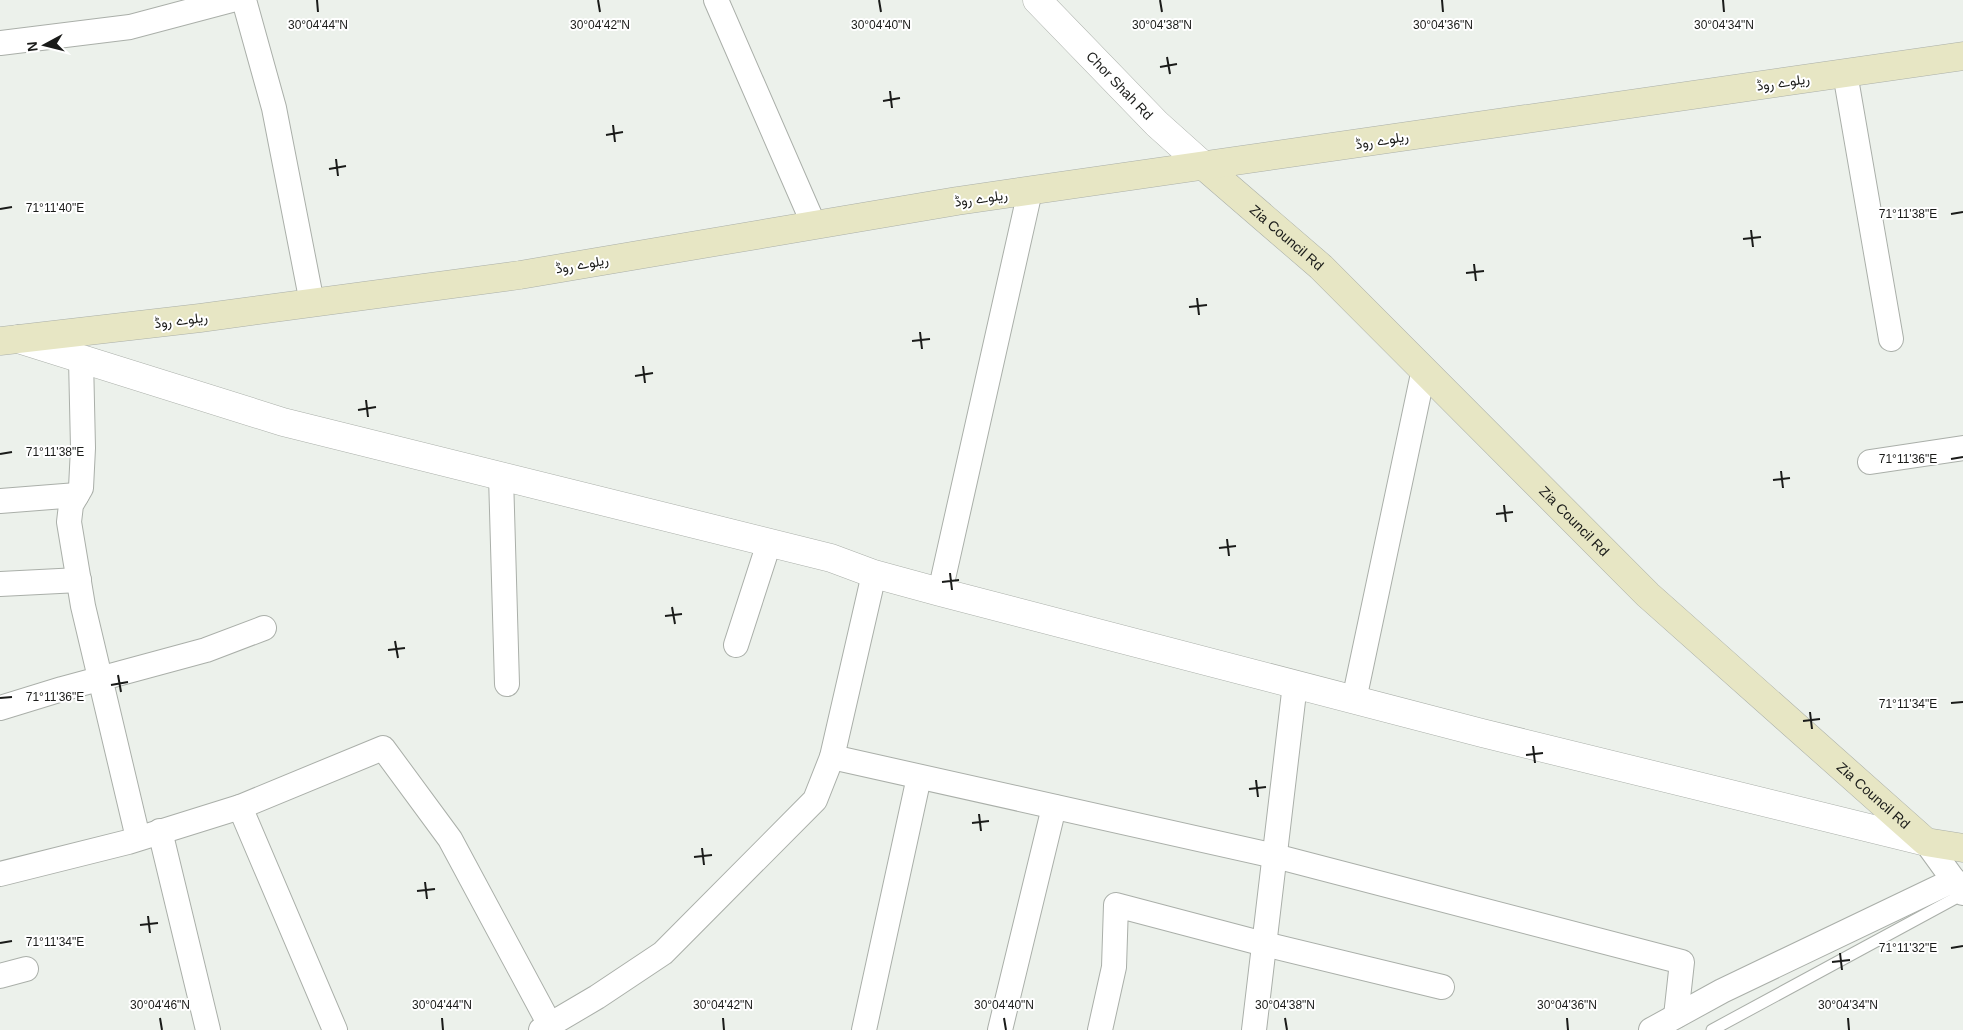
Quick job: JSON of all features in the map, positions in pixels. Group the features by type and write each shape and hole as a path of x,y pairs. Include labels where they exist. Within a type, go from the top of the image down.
{"main road":[{"name":"ریلوے روڈ","path":"9,340 200,318 520,275 957,201 1205,167 1566,112 1963,56"},
{"name":"Zia Council Rd","path":"1205,167 1321,267 1648,595 1926,842"},
{"path":"1926,842 1963,848"}],"street":[{"path":"0,43 130,27 232,0"},
{"path":"244,0 274,108 312,303"},
{"path":"716,0 814,225"},
{"name":"Chor Shah Rd","path":"1037,0 1157,124 1205,167"},
{"path":"1845,73 1891,339"},
{"path":"940,592 1030,192"},
{"path":"9,340 81,358 283,422 831,558 874,574 940,592 1482,733 1926,842 1960,889 1722,991 1651,1030"},
{"path":"81,358 83,448 81,488 71,505 70,522 83,606 100,679 208,1030"},
{"path":"1354,700 1424,369"},
{"path":"1870,462 1963,448"},
{"path":"501,476 507,684"},
{"path":"0,501 77,495"},
{"path":"736,645 769,543"},
{"path":"0,874 149,835 240,807 383,748 450,839 546,1027 597,997 663,953 815,800 832,757 874,574"},
{"path":"0,584 79,580"},
{"path":"0,708 206,650 264,628"},
{"path":"1254,1030 1295,684"},
{"path":"832,757 1275,856 1682,962 1676,1016"},
{"path":"864,1030 919,776"},
{"path":"240,807 335,1030"},
{"path":"1000,1030 1054,807"},
{"path":"1100,1030 1114,966 1116,905 1264,944 1442,987"},
{"path":"0,976 26,969"}],"lane":[{"path":"1712,1030 1960,889"}]}
